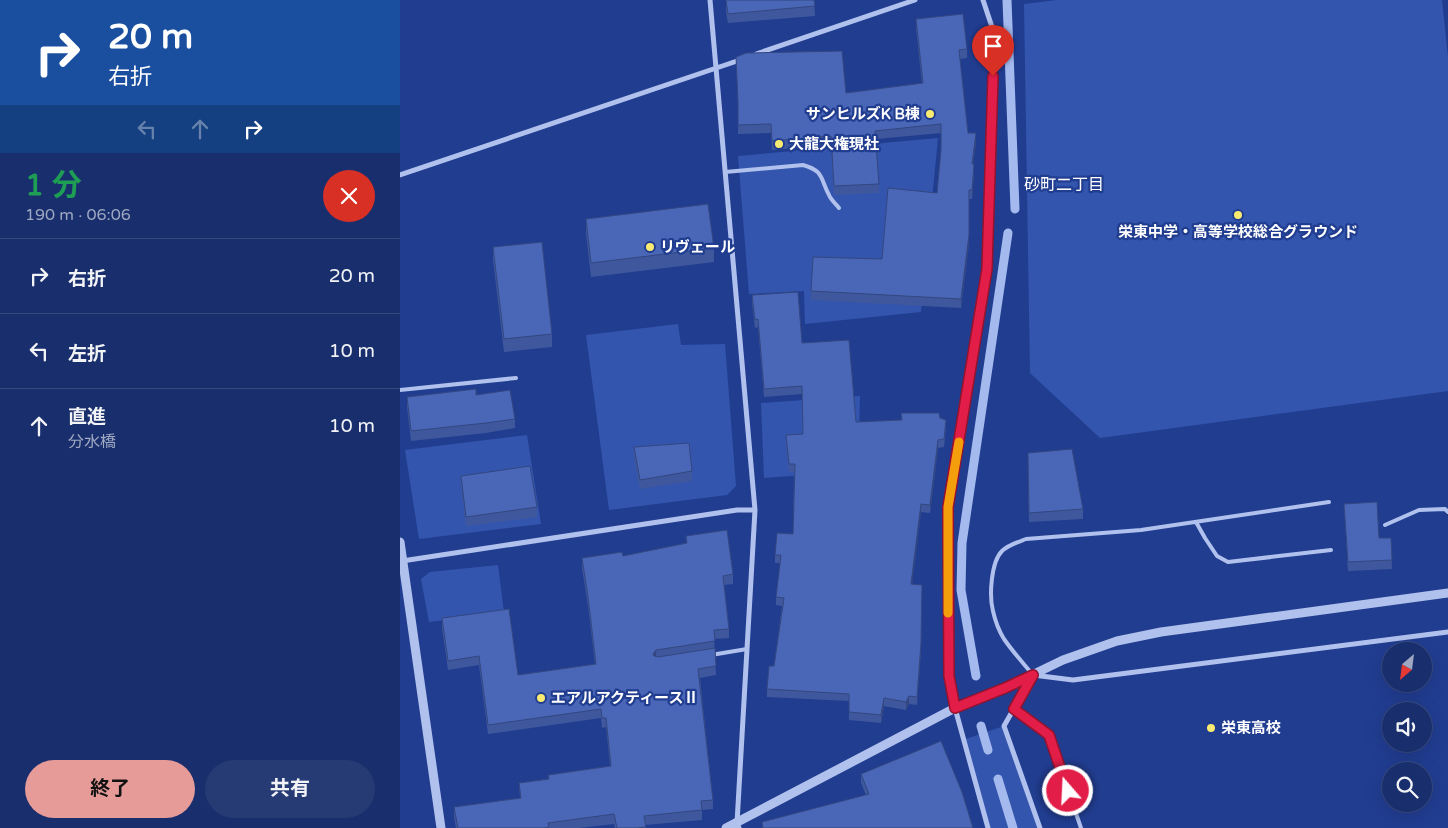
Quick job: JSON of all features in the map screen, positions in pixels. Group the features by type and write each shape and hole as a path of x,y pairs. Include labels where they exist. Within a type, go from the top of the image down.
{"street":[{"path":"710,0 755,510 738,825"},
{"path":"400,175 915,0"},
{"path":"983,0 995,36 987,269 948,507 949,676 955,708 988,828"},
{"path":"401,561 737,510 755,510"},
{"path":"400,542 401,561 441,828"},
{"path":"726,828 738,825 955,708 1033,675 1063,660 1117,641 1161,632 1448,593"},
{"path":"1033,675 1073,680 1448,632"},
{"path":"1033,675 1004,726 1040,828"}],"lane":[{"path":"726,172 803,165 814,168 823,178 829,196 839,208"},
{"path":"400,390 516,378"},
{"path":"1033,675 1004,638 992,609 994,568 1001,552 1010,546 1026,539 1141,530 1329,502"},
{"path":"1385,525 1419,510 1445,509 1448,512"},
{"path":"1196,522 1217,556 1228,562 1331,550"},
{"path":"702,656 747,649"},
{"path":"1014,709 1049,735 1081,828"}],"shaded area":[{"name":"栄東中学・高等学校総合グラウンド","path":"1057,0 1442,0 1448,57 1448,391 1100,438 1030,373 1024,4"},
{"path":"938,138 921,312 805,324 804,291 749,294 738,156"},
{"path":"678,324 681,345 725,344 736,486 727,495 609,510 586,335"},
{"path":"860,396 858,471 764,478 761,403"},
{"path":"527,435 541,524 419,539 405,450"},
{"path":"498,565 504,613 429,622 421,579 430,572"},
{"path":"1004,726 1040,828 988,828 963,740"}],"building":[{"path":"726,0 814,0 815,6 728,14"},
{"path":"963,14 967,49 959,50 968,133 976,133 972,164 974,164 972,190 969,190 969,235 961,299 811,291 813,257 882,259 888,188 937,193 941,150 941,124 875,131 879,184 834,186 831,136 772,141 771,124 738,125 736,57 746,53 842,51 846,93 923,83 916,19"},
{"name":"リヴェール","path":"708,204 714,248 591,263 586,219"},
{"path":"542,242 552,334 504,339 493,247"},
{"path":"798,292 802,343 849,340 856,422 902,420 901,413 939,413 940,418 946,420 944,439 938,440 930,505 921,504 911,584 922,585 921,643 917,697 909,696 906,702 884,698 881,715 849,712 849,694 767,689 769,666 774,666 784,598 776,597 781,555 775,555 777,533 793,534 795,464 789,464 786,435 803,434 802,386 764,389 758,319 755,320 752,295"},
{"path":"476,389 476,395 510,390 515,419 411,431 407,397"},
{"path":"689,443 692,471 640,480 634,447"},
{"path":"1072,449 1083,509 1029,513 1028,453"},
{"path":"530,466 537,507 466,517 461,476"},
{"path":"1377,502 1379,538 1391,538 1392,560 1348,562 1344,504"},
{"path":"727,530 733,574 723,576 729,629 714,630 715,641 656,650 653,654 658,657 715,648 716,666 698,669 713,800 701,801 702,810 644,816 646,827 637,828 617,828 614,814 548,823 549,827 544,828 458,828 454,807 521,798 519,783 549,779 548,775 611,766 606,718 602,718 601,709 488,725 479,656 448,661 442,618 509,609 518,675 596,664 582,558 622,552 623,556 687,543 686,536"},
{"path":"941,741 962,792 973,828 763,828 762,822 869,794 861,774"}],"waterway":[{"path":"1007,0 1015,209"},
{"path":"976,676 961,590 962,543 1008,233"},
{"path":"981,726 988,750"},
{"path":"998,779 1013,828"}],"slow traffic":[{"path":"948,613 948,507 959,442"}],"place":[{"name":"サンヒルズK B棟","path":"930,114"},
{"name":"大龍大権現社","path":"779,144"},
{"name":"栄東中学・高等学校総合グラウンド","path":"1238,215"},
{"name":"リヴェール","path":"650,247"},
{"name":"エアルアクティースⅡ","path":"541,698"},
{"name":"栄東高校","path":"1211,728"}],"district":[{"name":"砂町二丁目","path":"1064,184"}],"route":[{"path":"993,76 987,269 948,507 949,676 955,708 1033,675 1014,709 1049,735 1068,791"}]}
